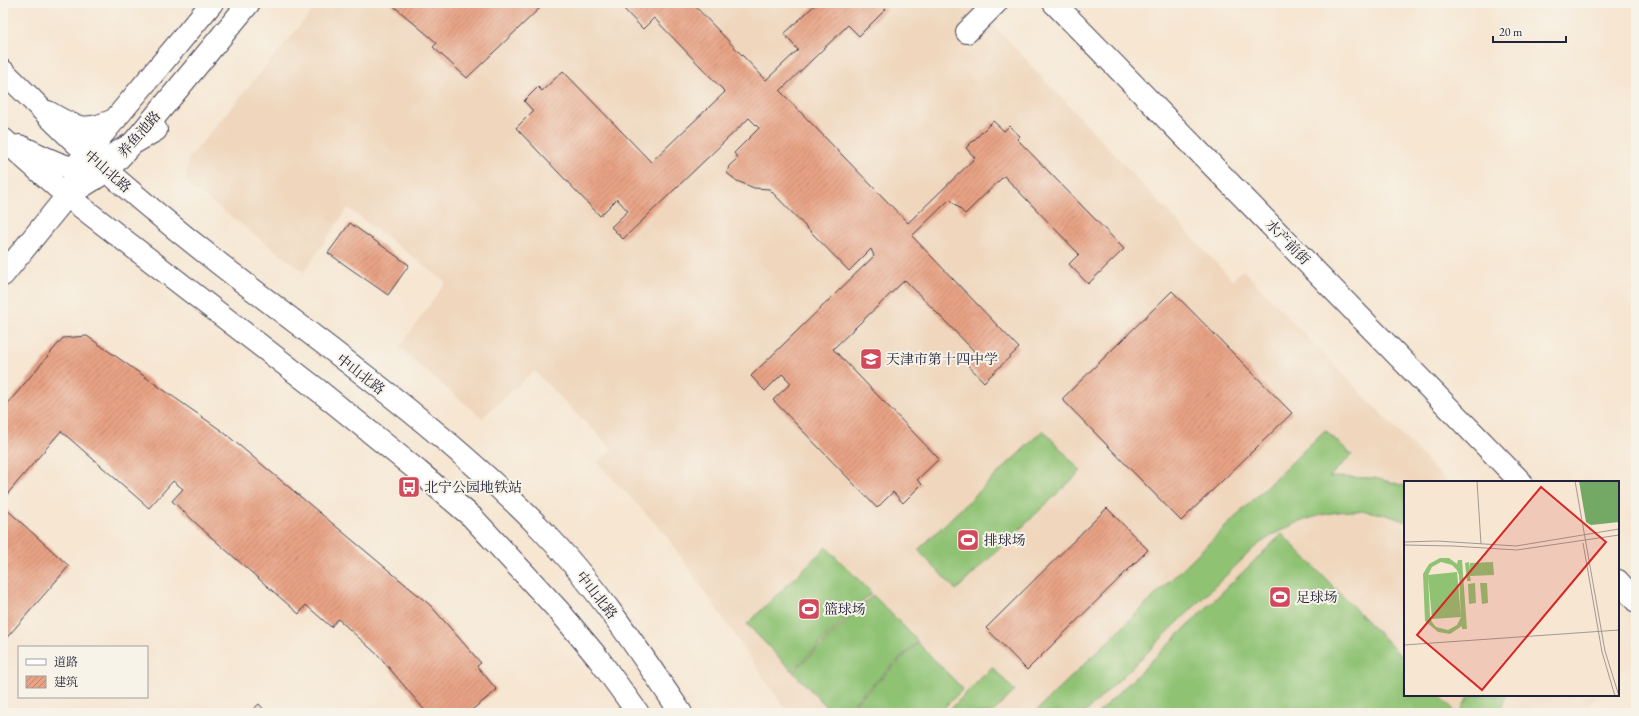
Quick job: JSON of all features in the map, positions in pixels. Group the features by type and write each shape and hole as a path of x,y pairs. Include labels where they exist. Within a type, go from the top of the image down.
{"main road":[{"name":"养鱼池路","path":"67,196 84,156 212,3"},
{"name":"养鱼池路","path":"67,196 107,171 133,143 249,3"},
{"path":"967,32 996,3"},
{"name":"水产前街","path":"1054,3 1520,481"},
{"name":"中山北路","path":"3,71 41,109 84,156 107,171 221,265 453,446 506,494 544,531 592,587 637,647 681,713"},
{"path":"41,109 64,122 74,126 87,128 100,126 122,116 131,100"},
{"path":"4,140 38,153 62,166 73,168 84,156 99,163 156,130"},
{"path":"4,140 67,196 318,390 472,517 559,611 598,658 638,713"},
{"path":"3,275 67,196"},
{"path":"1619,583 1636,601"}],"shaded area":[{"name":"天津市第十四中学","path":"319,3 973,3 1232,280 1243,270 1446,481 1404,481 1404,696 1597,696 1580,713 788,713 665,534 597,462 612,449 534,371 482,418 399,348 446,282 348,208 304,272 186,183 188,159"}],"green space":[{"path":"1043,430 1081,471 956,590 918,550"},
{"path":"1325,430 1352,455 1329,477 1375,478 1404,486 1404,522 1386,515 1366,511 1346,511 1307,519 1288,527 1254,548 1085,713 1034,713"},
{"name":"足球场","path":"1282,534 1404,659 1404,696 1440,696 1454,710 1451,713 1098,713"},
{"name":"篮球场","path":"826,547 872,593 792,671 747,624"},
{"name":"篮球场","path":"873,595 918,641 843,713 833,713 793,672"},
{"path":"918,643 963,689 939,713 845,713"},
{"path":"992,667 1015,691 992,713 946,713"},
{"path":"1468,696 1506,696 1500,713 1460,713"}],"building":[{"path":"390,3 545,3 467,78 433,47 437,43"},
{"path":"622,3 692,3 766,80 798,50 784,34 817,3 880,3 886,9 859,36 848,25 780,91 908,223 975,158 966,148 993,121 1004,131 1009,126 1020,136 1017,139 1124,249 1088,284 1069,264 1079,254 1004,176 965,214 950,199 912,236 1019,348 984,382 966,363 976,353 905,280 833,349 939,459 917,480 922,484 903,503 893,492 877,508 773,400 791,383 782,374 765,391 751,376 874,256 871,249 849,271 769,189 754,188 737,181 727,173 729,166 738,158 734,153 759,128 749,118 623,239 611,227 628,211 617,199 600,216 516,128 533,111 524,101 538,87 542,91 563,71 651,162 725,92 654,18 643,29 620,5"},
{"path":"350,223 409,265 388,295 328,253"},
{"path":"1172,291 1292,413 1181,521 1062,399"},
{"path":"87,336 222,431 430,605 481,663 477,666 497,690 468,713 427,713 379,656 338,619 331,627 306,605 299,614 211,537 172,501 183,489 173,481 149,508 61,431 3,499 3,409 63,338"},
{"path":"3,506 69,566 3,642"},
{"path":"1107,508 1148,550 1027,670 986,628"},
{"path":"259,704 267,713 249,713"}],"place":[{"name":"天津市第十四中学","path":"871,359"},
{"name":"北宁公园地铁站","path":"409,487"},
{"name":"排球场","path":"968,540"},
{"name":"足球场","path":"1280,597"},
{"name":"篮球场","path":"809,609"}]}
